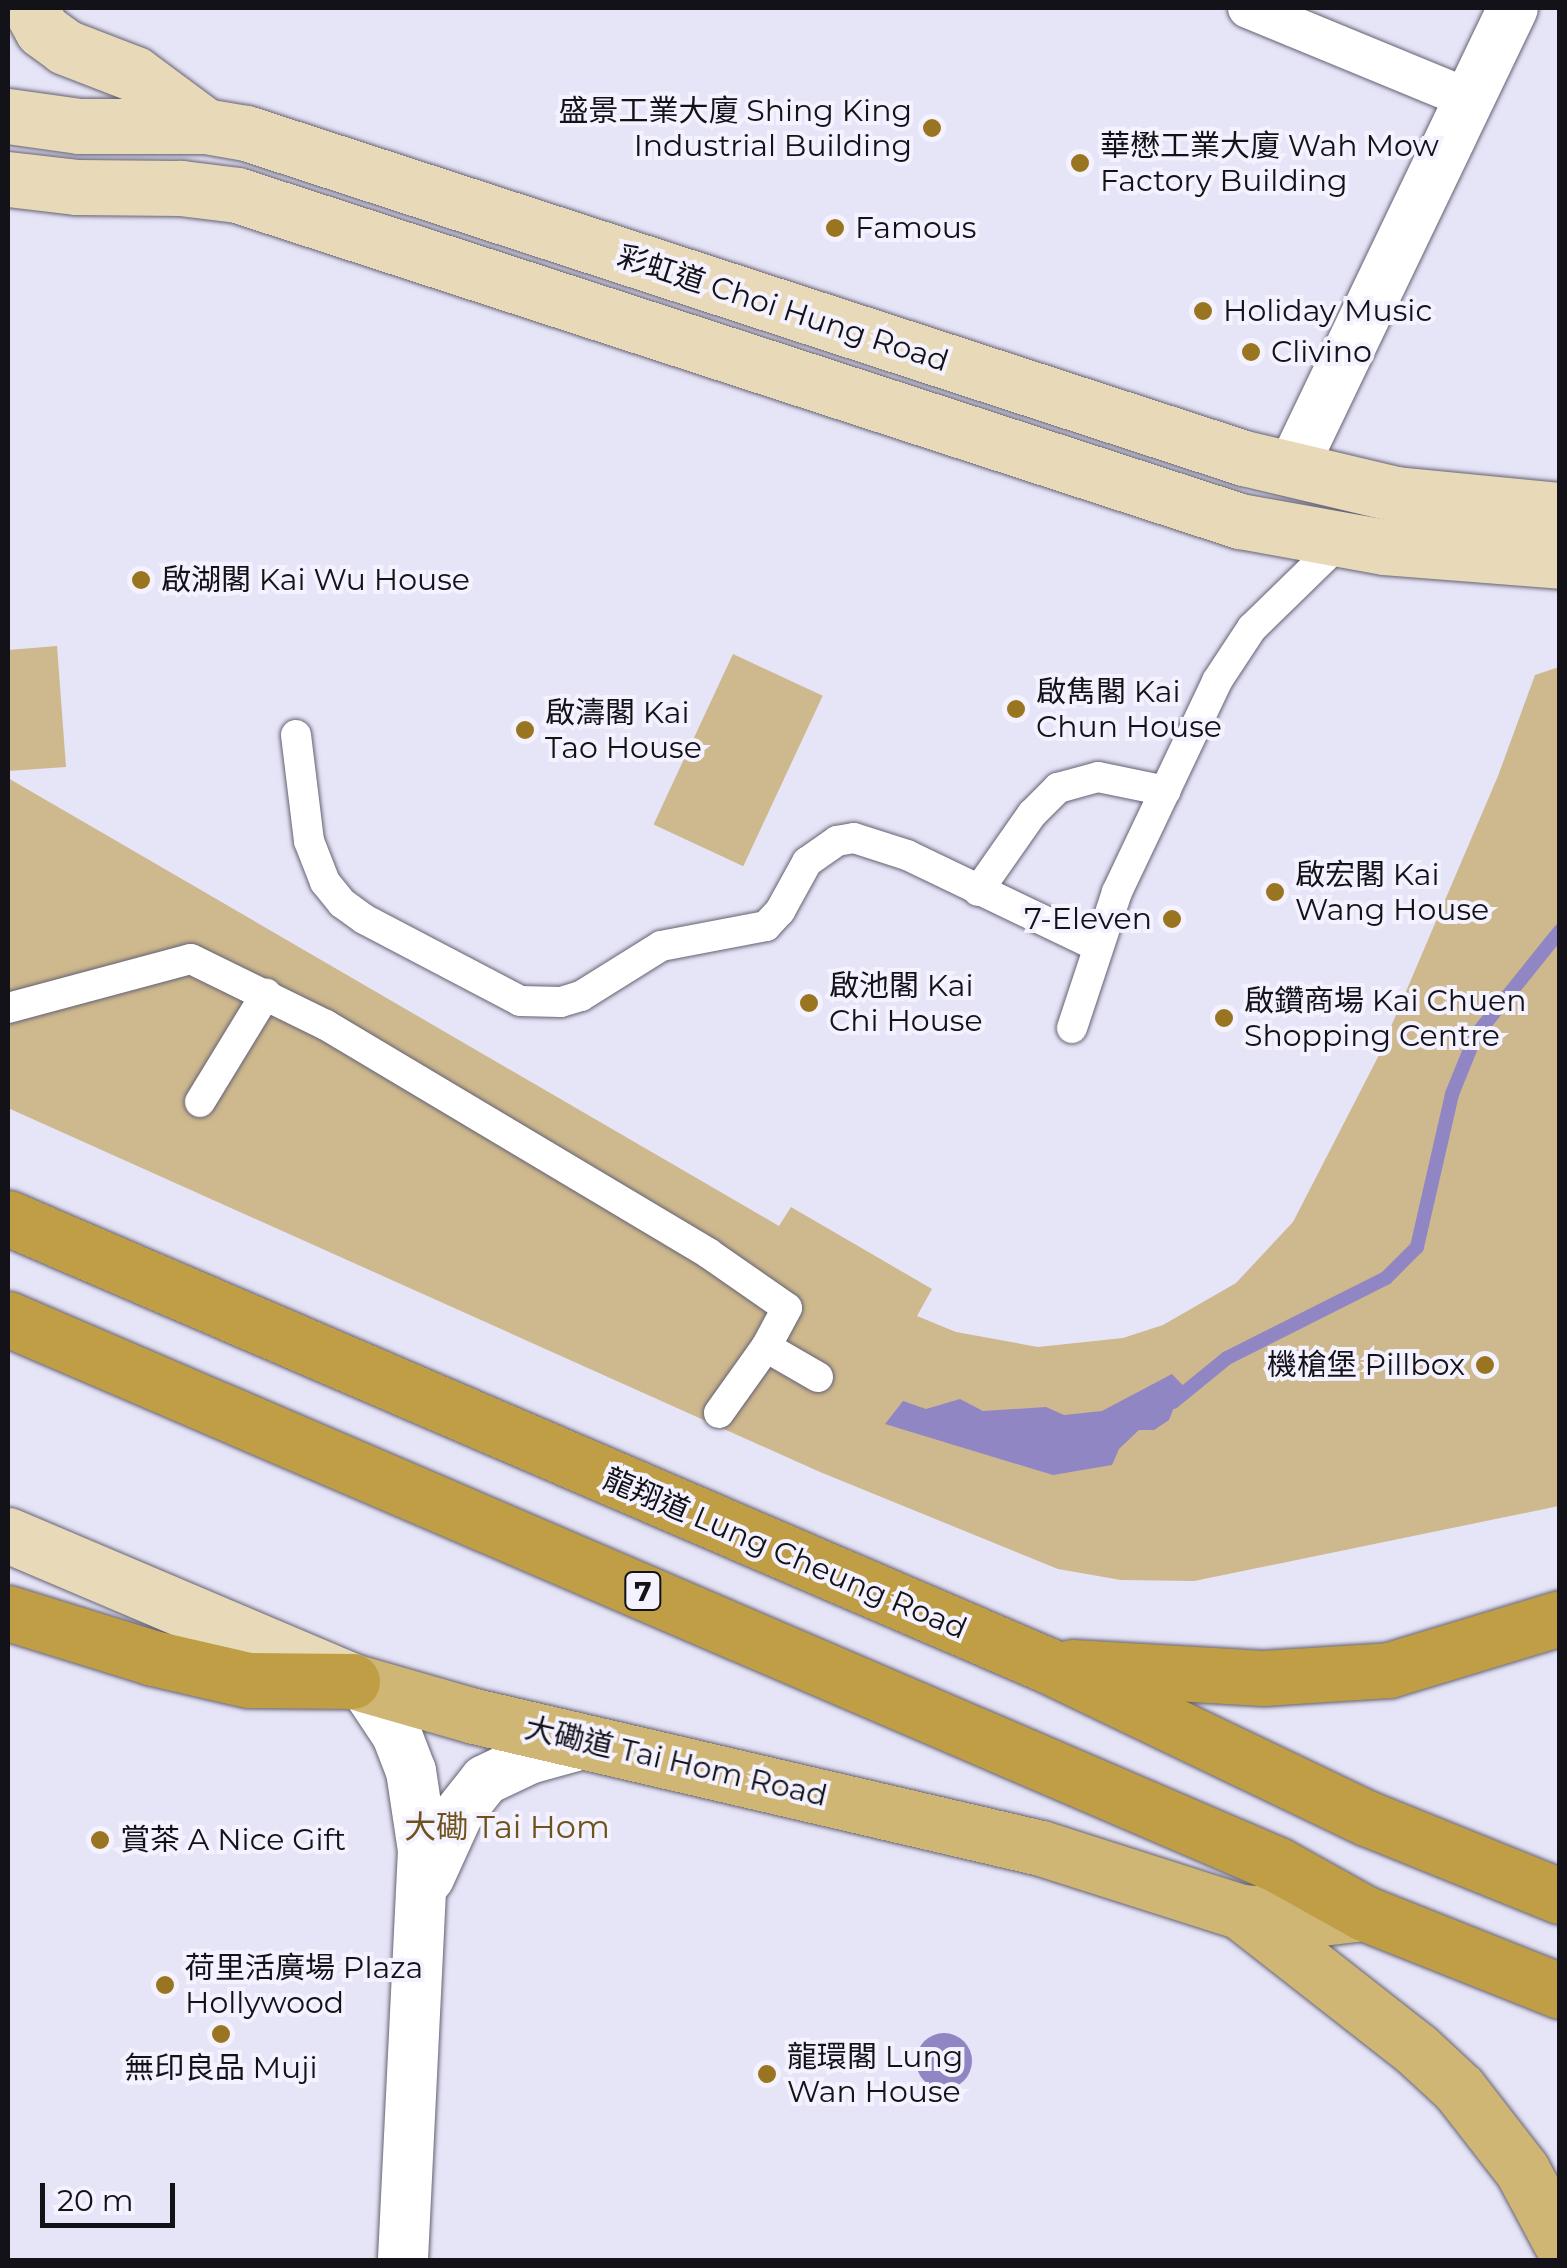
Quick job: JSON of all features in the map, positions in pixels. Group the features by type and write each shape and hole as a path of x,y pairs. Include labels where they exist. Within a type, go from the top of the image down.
{"highway":[{"name":"龍翔道 Lung Cheung Road","path":"8,1218 1049,1666 1369,1819 1560,1896"},
{"name":"7","path":"8,1319 1242,1850 1364,1913 1560,1992"},
{"path":"8,1614 154,1658 248,1680 359,1684"},
{"path":"1049,1666 1264,1678 1390,1670 1560,1618"}],"main road":[{"path":"30,8 42,30 65,48 135,74 205,126"},
{"name":"彩虹道 Choi Hung Road","path":"8,116 79,126 205,126 246,133 1214,450 1396,494 1560,510"},
{"name":"彩虹道 Choi Hung Road","path":"8,178 76,187 182,188 237,194 1240,520 1341,542 1560,561"},
{"path":"1292,470 1300,502 1341,542"},
{"name":"大磡道 Tai Hom Road","path":"8,1535 359,1684 1024,1844 1241,1912 1322,1918 1364,1913"},
{"path":"1241,1912 1416,2048 1459,2089 1522,2170 1560,2241"}],"street":[{"path":"1248,8 1469,100"},
{"path":"1292,470 1513,8"},
{"path":"1072,1028 1093,976 1096,946 1130,861 1218,681 1252,628 1341,542"},
{"path":"296,736 308,841 325,882 342,903 364,920 520,1001 561,1002 582,996 661,946 766,926 780,910 807,862 836,842 854,838 878,844 1096,946"},
{"path":"978,891 1032,814 1058,788 1098,777 1166,791"},
{"path":"8,1008 191,959 326,1024 675,1234 788,1308 720,1413"},
{"path":"200,1102 266,994"},
{"path":"766,1347 818,1377"},
{"path":"359,1684 397,1735 411,1771 421,1822 424,1892 403,2260"},
{"path":"424,1892 452,1823 485,1780 529,1759 590,1742"}],"shaded area":[{"path":"57,646 66,767 8,771 8,650"},
{"path":"733,654 823,696 743,866 654,824"},
{"path":"1559,667 1559,1506 1194,1581 1121,1580 1058,1569 820,1472 8,1108 8,778 779,1226 791,1207 932,1289 917,1316 956,1332 1038,1347 1123,1338 1163,1325 1236,1283 1293,1222 1378,1057 1498,776 1535,675"},
{"path":"1172,1374 1191,1394 1174,1407 1169,1420 1154,1430 1139,1430 1119,1449 1112,1465 1053,1475 885,1424 903,1401 926,1409 960,1399 983,1411 1046,1407 1064,1415 1102,1411"},
{"path":"944,2033 964,2041 972,2061 964,2081 944,2089 924,2081 916,2061 924,2041"}],"waterway":[{"path":"1173,1402 1227,1358 1386,1278 1417,1247 1452,1094 1476,1035 1560,931"}],"place":[{"name":"盛景工業大廈 Shing King Industrial Building","path":"932,128"},
{"name":"華懋工業大廈 Wah Mow Factory Building","path":"1080,163"},
{"name":"Famous","path":"835,228"},
{"name":"Holiday Music","path":"1203,311"},
{"name":"Clivino","path":"1251,352"},
{"name":"啟湖閣 Kai Wu House","path":"141,580"},
{"name":"啟雋閣 Kai Chun House","path":"1016,709"},
{"name":"啟濤閣 Kai Tao House","path":"525,730"},
{"name":"啟宏閣 Kai Wang House","path":"1275,892"},
{"name":"7-Eleven","path":"1172,919"},
{"name":"啟池閣 Kai Chi House","path":"809,1003"},
{"name":"啟鑽商場 Kai Chuen Shopping Centre","path":"1224,1018"},
{"name":"機槍堡 Pillbox","path":"1485,1365"},
{"name":"賞茶 A Nice Gift","path":"100,1840"},
{"name":"荷里活廣場 Plaza Hollywood","path":"165,1985"},
{"name":"無印良品 Muji","path":"221,2034"},
{"name":"龍環閣 Lung Wan House","path":"767,2074"}],"district":[{"name":"大磡 Tai Hom","path":"507,1827"}]}
